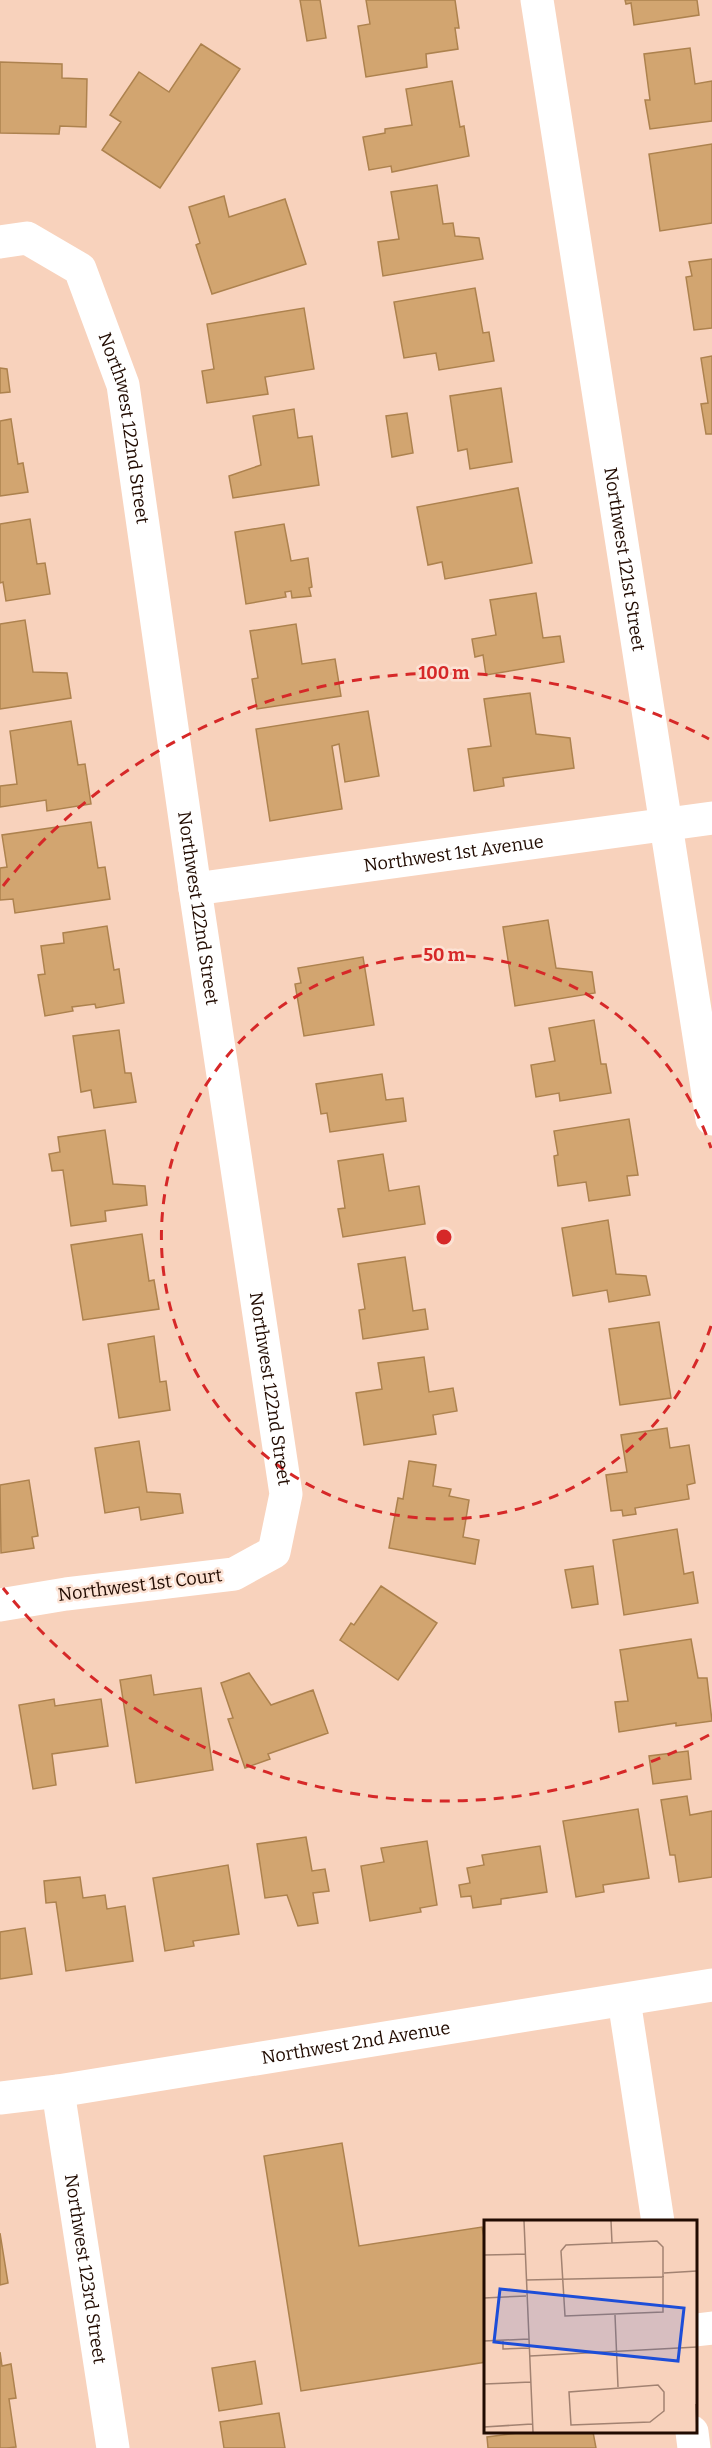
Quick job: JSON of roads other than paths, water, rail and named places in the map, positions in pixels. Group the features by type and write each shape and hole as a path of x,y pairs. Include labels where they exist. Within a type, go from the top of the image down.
{"street":[{"name":"Northwest 121st Street","path":"537,0 712,1119"},
{"name":"Northwest 122nd Street","path":"0,242 27,238 80,269 123,385 195,889 286,1494 274,1552"},
{"name":"Northwest 1st Avenue","path":"195,889 712,818"},
{"name":"Northwest 1st Court","path":"0,1605 66,1594 234,1574 274,1552"},
{"name":"Northwest 2nd Avenue","path":"0,2098 58,2091 712,1985"},
{"path":"624,2000 658,2220"},
{"name":"Northwest 123rd Street","path":"58,2091 113,2448"},
{"path":"697,2330 712,2328"},
{"path":"692,2433 694,2448"}]}
